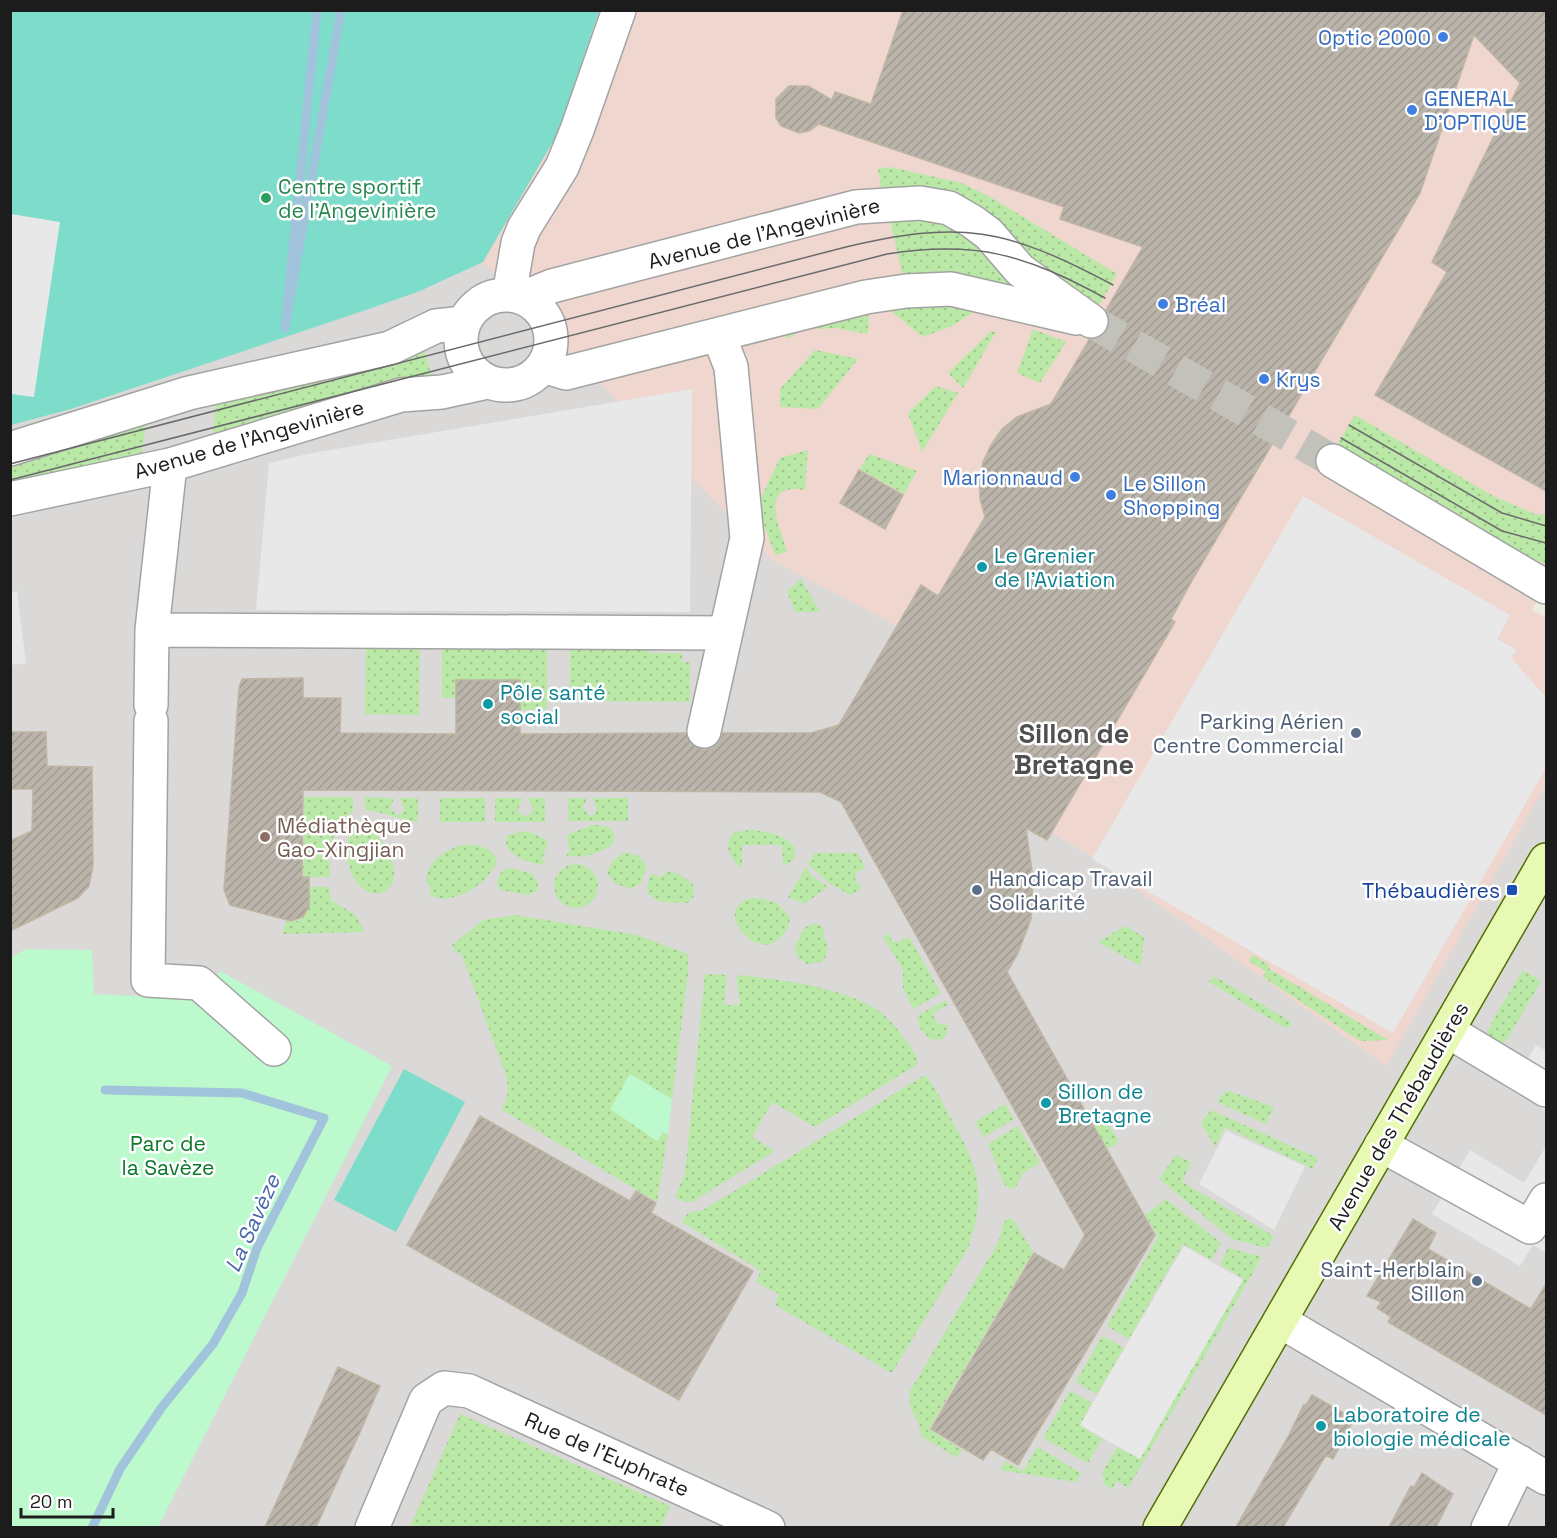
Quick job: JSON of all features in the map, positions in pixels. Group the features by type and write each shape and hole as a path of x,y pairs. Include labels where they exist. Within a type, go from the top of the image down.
{"street":[{"path":"516,297 518,243 524,228 562,168 578,130 619,10"},
{"name":"Avenue de l'Angevinière","path":"516,297 856,207 920,202 949,208 973,222 989,234 1020,270 1091,321 951,289 906,291 866,297 566,373 543,366"},
{"path":"516,297 537,308 548,324 551,346 543,366 520,383 501,385 488,382 466,362 461,339 464,323 482,302 516,297"},
{"path":"10,449 189,393 390,348 436,326 464,323"},
{"path":"704,731 747,538 731,368 719,336"},
{"name":"Avenue de l'Angevinière","path":"10,500 170,465 401,395 442,392 488,382"},
{"path":"1334,461 1546,587"},
{"path":"170,465 152,630 148,980 199,983 274,1049"},
{"path":"152,630 724,633"},
{"name":"Avenue des Thébaudières","path":"1160,1527 1546,860"},
{"path":"1448,1031 1546,1090"},
{"path":"1382,1145 1530,1227 1546,1200"},
{"path":"1280,1321 1533,1470 1488,1527"},
{"name":"Rue de l'Euphrate","path":"372,1527 426,1400 444,1388 469,1391 768,1527"}],"shaded area":[{"path":"10,11 599,11 895,625 952,659 903,746 1083,851 1546,766 1546,1527 11,1527"},
{"name":"Centre sportif de l'Angevinière","path":"11,11 599,11 558,133 483,262 420,291 363,311 71,409 11,425"},
{"path":"599,11 1546,11 1546,584 1532,610 1546,618 1546,785 1386,1066 1083,851 903,746 952,659 895,625 772,560 483,262 558,133"},
{"path":"11,214 60,222 34,397 11,394"},
{"path":"692,389 690,612 256,610 269,463 312,453"},
{"name":"Parking Aérien Centre Commercial","path":"1303,496 1510,615 1497,639 1516,650 1511,658 1546,697 1546,768 1393,1033 1092,859"},
{"path":"17,591 26,663 11,665 11,592"},
{"path":"1536,1045 1546,1051 1546,1111 1509,1089"},
{"path":"404,1069 465,1102 396,1232 334,1200"},
{"path":"1226,1131 1305,1166 1274,1230 1199,1184"},
{"path":"1546,1146 1546,1253 1533,1245 1520,1266 1432,1214 1470,1150 1524,1183"},
{"path":"1184,1246 1243,1280 1140,1459 1080,1425"}],"green space":[{"path":"890,167 962,183 992,198 1117,274 1097,309 1028,264 882,194 878,169"},
{"path":"888,212 899,212 957,227 1038,294 904,280"},
{"path":"885,301 981,307 952,326 923,337 882,304 869,309 868,334 835,328 815,329 813,321 794,325 796,334 787,339 783,325"},
{"path":"1033,329 1066,342 1040,383 1017,373"},
{"path":"991,331 996,332 963,388 948,373"},
{"path":"424,350 432,377 213,434 216,404"},
{"path":"815,350 858,359 818,409 780,407 780,389"},
{"path":"936,386 958,393 922,452 908,413"},
{"path":"1355,415 1493,496 1535,514 1546,515 1546,564 1519,553 1335,448"},
{"path":"146,422 142,453 11,487 11,457"},
{"path":"808,450 805,490 790,489 781,493 776,500 777,520 787,552 775,555 757,506 780,458"},
{"path":"869,454 917,471 904,494 860,469"},
{"path":"801,579 820,612 795,612 787,591"},
{"path":"366,639 420,639 419,715 365,714"},
{"path":"442,639 547,639 547,709 520,710 456,680 456,698 442,698"},
{"path":"570,640 649,640 649,653 682,653 682,662 690,662 690,702 570,701"},
{"path":"304,797 353,797 353,812 340,824 332,840 330,877 303,877"},
{"path":"365,797 394,798 390,808 397,815 402,813 404,808 400,798 418,798 418,822 365,810"},
{"path":"440,798 485,798 485,822 440,822"},
{"path":"495,798 523,798 518,809 520,814 525,816 533,809 528,798 545,798 545,822 495,822"},
{"path":"568,798 587,798 583,808 590,816 595,814 597,809 593,798 628,798 628,821 568,821"},
{"path":"592,825 612,830 615,836 613,844 591,855 578,857 566,855 570,851 567,835"},
{"path":"361,827 372,829 389,853 394,872 391,885 383,892 371,893 360,886 351,871 348,840 352,832"},
{"path":"752,830 770,833 791,843 795,848 794,860 783,866 782,845 742,845 742,869 731,856 728,842 734,832"},
{"path":"524,831 536,834 548,842 542,859 546,862 544,865 517,857 508,848 507,835"},
{"path":"461,845 477,846 492,852 497,861 493,869 479,884 460,895 450,898 431,896 428,893 431,893 429,883 426,883 429,868 442,854"},
{"path":"626,852 639,856 647,865 641,883 631,889 614,883 607,872 613,860"},
{"path":"815,853 858,853 865,868 856,873 855,880 862,888 850,895 829,883 808,864"},
{"path":"576,864 592,870 598,886 592,902 576,908 560,902 554,886 560,870"},
{"path":"806,867 811,875 828,887 804,904 788,897"},
{"path":"511,868 533,874 538,883 537,891 528,895 500,890 497,883 499,875"},
{"path":"666,871 679,874 693,884 694,896 688,903 660,902 647,893 649,877 654,873 659,877 666,874"},
{"path":"309,887 329,887 331,900 357,916 364,932 283,934 286,921 299,921 306,914"},
{"path":"760,898 777,903 790,917 784,934 770,945 749,939 740,929 735,916 735,909 746,899"},
{"path":"515,915 637,935 688,954 688,974 672,1099 630,1074 657,1141 664,1132 668,1134 657,1202 502,1110 508,1092 507,1078 461,953 455,952 452,945 483,920"},
{"path":"815,923 824,928 824,940 828,944 827,954 822,962 807,964 798,958 795,947 804,928"},
{"path":"1125,926 1144,937 1141,966 1098,942"},
{"path":"889,933 891,940 896,943 909,937 941,993 913,1009 903,988 903,969 883,937"},
{"name":"Parc de la Savèze","path":"26,949 92,950 94,994 193,999 220,971 392,1066 158,1527 11,1528 11,957"},
{"path":"1253,955 1269,965 1268,968 1388,1040 1360,1041 1263,977 1265,971 1249,961"},
{"path":"1523,970 1541,981 1507,1040 1500,1046 1485,1037"},
{"path":"705,974 727,975 724,1005 740,1005 736,975 831,990 866,1003 897,1028 911,1048 918,1064 815,1127 772,1102 752,1137 775,1151 692,1202 685,1202 675,1197 685,1173"},
{"path":"1214,976 1290,1021 1291,1025 1285,1028 1209,982"},
{"path":"946,1000 948,1005 936,1011 933,1016 938,1024 948,1025 947,1033 942,1040 930,1039 921,1030 917,1016"},
{"path":"630,1074 672,1099 668,1134 663,1132 657,1141 610,1109"},
{"path":"925,1075 941,1099 973,1164 977,1179 978,1210 968,1248 892,1373 775,1305 779,1294 756,1282 761,1271 682,1222 688,1213 703,1210"},
{"path":"1226,1090 1274,1107 1266,1124 1217,1102"},
{"path":"1005,1104 1014,1119 984,1137 975,1122"},
{"path":"1211,1110 1318,1158 1313,1169 1225,1127 1215,1147 1201,1123"},
{"path":"1098,1112 1118,1138 1117,1144 1107,1149 1089,1117"},
{"path":"1018,1126 1040,1163 1023,1173 1015,1188 1010,1189 1004,1184 988,1144"},
{"path":"1176,1155 1191,1162 1182,1182 1274,1236 1267,1248 1232,1239 1159,1179"},
{"path":"1166,1199 1221,1243 1212,1260 1183,1244 1129,1339 1107,1326 1158,1237 1145,1215"},
{"path":"1009,1218 1013,1219 1033,1252 929,1429 962,1450 957,1458 921,1436 910,1405 910,1391 999,1241 1003,1223"},
{"path":"1228,1248 1262,1257 1128,1488 1117,1481 1112,1489 1105,1485 1102,1473 1117,1447 1140,1459 1244,1279 1220,1264"},
{"path":"1102,1336 1124,1348 1097,1394 1076,1382"},
{"path":"1070,1391 1092,1403 1080,1425 1102,1439 1088,1463 1043,1438"},
{"path":"460,1414 670,1506 661,1527 410,1527"},
{"path":"1037,1447 1081,1473 1076,1482 1000,1470 1006,1461 1023,1471"}],"building":[{"name":"Le Sillon Shopping","path":"903,10 1546,10 1546,491 1375,395 1447,272 1432,262 1520,83 1474,35 1420,193 1194,577 1171,619 1175,622 1047,840 1026,828 1033,878 1031,919 1018,953 1007,972 1155,1235 1018,1465 991,1449 983,1460 931,1429 1034,1253 1064,1270 1085,1235 841,802 820,792 303,790 302,877 309,877 309,906 303,917 291,921 230,905 224,890 239,688 242,679 303,678 303,698 341,698 340,733 456,734 456,680 520,680 520,734 686,733 691,744 701,749 709,749 717,744 723,733 811,733 839,725 921,585 938,596 985,517 980,499 980,481 983,462 991,445 1002,429 1017,417 1051,404 1089,340 1098,338 1106,332 1110,322 1106,310 1143,247 1060,219 1064,207 819,124 809,131 799,133 781,126 776,118 776,99 789,86 808,86 832,100 835,92 871,104"},
{"path":"859,470 903,495 885,529 840,503"},
{"path":"10,732 46,732 47,766 92,767 93,866 89,886 78,898 10,931 10,841 32,831 33,789 10,789"},
{"path":"480,1116 630,1201 636,1191 656,1203 651,1213 753,1271 679,1400 407,1245"},
{"path":"1413,1219 1436,1233 1428,1249 1531,1309 1546,1284 1546,1415 1388,1322 1391,1317 1377,1308 1381,1302 1367,1296"},
{"path":"338,1367 380,1386 361,1430 316,1527 265,1527"},
{"path":"1312,1395 1354,1419 1333,1459 1326,1455 1283,1527 1236,1527 1289,1435 1304,1404 1306,1405"},
{"path":"1422,1473 1453,1494 1436,1527 1389,1527 1411,1486 1414,1487"}],"waterway":[{"path":"317,10 285,328 341,10"},
{"name":"La Savèze","path":"92,1528 120,1469 162,1407 213,1344 242,1293 257,1248 324,1118 242,1093 105,1090"}],"tunnel":[{"path":"1091,321 1333,461"}],"tram line":[{"path":"10,464 883,239 952,232 982,234 1042,251 1113,285"},
{"path":"10,480 887,254 948,249 975,250 1000,255 1025,261 1050,271 1105,298"},
{"path":"1349,425 1502,513 1546,526"},
{"path":"1341,438 1502,531 1546,543"}],"place":[{"name":"Optic 2000","path":"1443,37"},
{"name":"GENERAL D'OPTIQUE","path":"1412,110"},
{"name":"Centre sportif de l'Angevinière","path":"266,198"},
{"name":"Bréal","path":"1163,304"},
{"name":"Krys","path":"1264,379"},
{"name":"Marionnaud","path":"1075,477"},
{"name":"Le Sillon Shopping","path":"1111,495"},
{"name":"Le Grenier de l'Aviation","path":"982,567"},
{"name":"Pôle santé social","path":"488,704"},
{"name":"Parking Aérien Centre Commercial","path":"1356,733"},
{"name":"Médiathèque Gao-Xingjian","path":"265,837"},
{"name":"Handicap Travail Solidarité","path":"977,890"},
{"name":"Thébaudières","path":"1512,890"},
{"name":"Sillon de Bretagne","path":"1046,1103"},
{"name":"Saint-Herblain Sillon","path":"1477,1281"},
{"name":"Laboratoire de biologie médicale","path":"1321,1426"}],"district":[{"name":"Sillon de Bretagne","path":"1074,748"}]}
